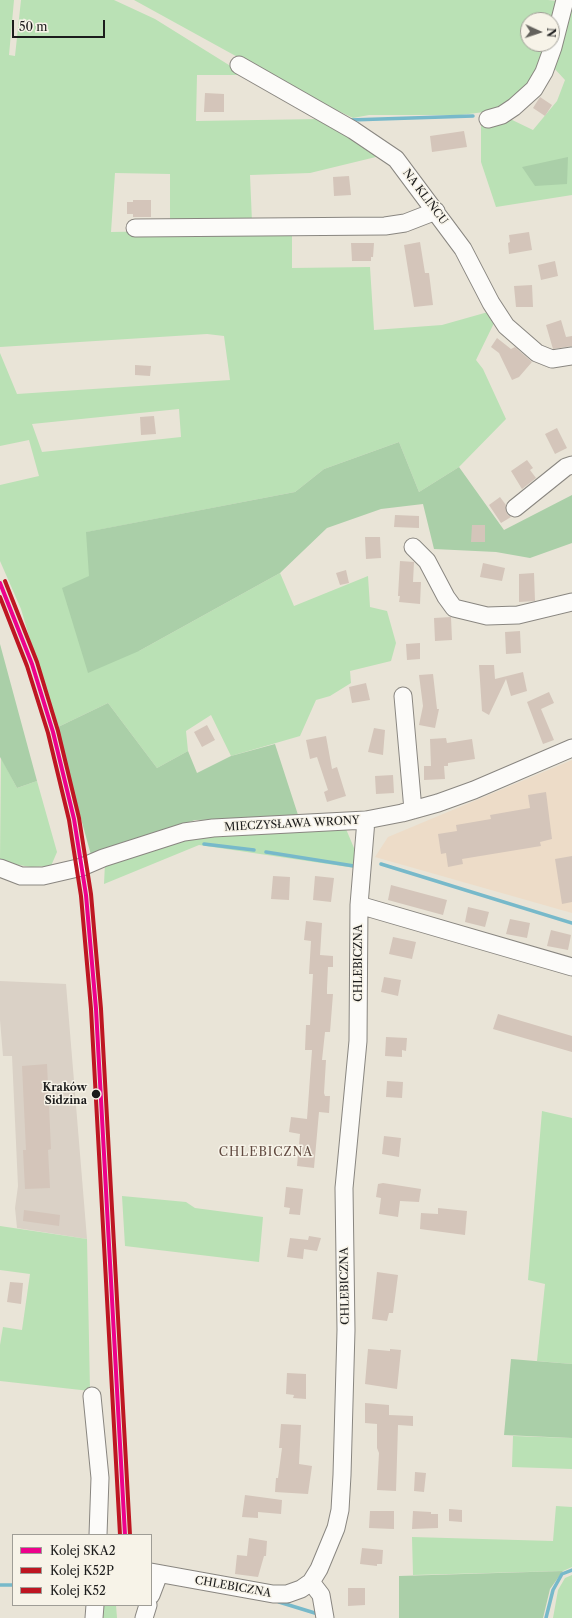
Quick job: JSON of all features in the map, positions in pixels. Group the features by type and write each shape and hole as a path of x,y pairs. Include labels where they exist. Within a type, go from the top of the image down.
{"street":[{"path":"488,119 502,115 514,107 534,89 544,72 553,47 565,0"},
{"name":"NA KLIŃCU","path":"239,65 353,130 396,159 464,249 491,303 506,326 537,354 552,359 572,356"},
{"path":"135,228 386,226 405,223 436,211"},
{"path":"515,508 566,467 572,465"},
{"path":"413,547 427,561 446,597 454,608 487,616 518,614 572,602"},
{"path":"403,696 413,810"},
{"name":"MIECZYSŁAWA WRONY","path":"2,874 28,876 54,873 82,867 110,856 184,832 212,828 366,820 413,810 474,790 572,748"},
{"name":"CHLEBICZNA","path":"155,1573 274,1594 287,1594 301,1589 311,1582 319,1569 336,1528 340,1510 346,1330 344,1188 358,1041 359,904 366,820"},
{"path":"359,904 572,967"},
{"path":"92,1396 100,1478 98,1534"},
{"path":"152,1590 155,1573"},
{"path":"311,1582 321,1595 325,1618"},
{"path":"94,1618 95,1606"},
{"path":"144,1618 148,1606"}],"shaded area":[{"path":"572,760 572,913 375,857 388,837"},
{"path":"0,981 66,984 87,1239 17,1228 15,1208 18,1186 12,1056 3,1056 0,1020"}],"green space":[{"path":"0,0 14,0 9,55 15,56 21,0 114,0 155,19 245,75 197,75 196,121 320,119 380,156 310,173 250,175 252,222 170,223 170,174 115,173 111,232 292,229 292,268 370,267 374,330 442,325 488,312 495,321 476,360 483,369 506,419 459,467 419,492 399,442 324,469 295,492 87,532 139,651 280,573 294,606 368,576 370,607 387,611 396,643 391,661 350,671 351,683 330,696 316,700 300,736 231,756 211,715 186,731 188,751 157,768 108,703 56,728 21,609 0,561 0,485 39,476 29,440 0,446 0,353 17,394 230,380 224,336 207,334 0,347","holes":["179,409 181,437 42,452 32,424"]},
{"path":"134,0 557,1 554,12 520,12 520,52 542,52 538,65 529,85 502,107 484,112 461,115 369,115 353,118 312,98"},
{"path":"572,0 572,195 496,207 481,162 481,125 506,117 533,130 557,101 565,80 553,67 557,52 560,52 560,42"},
{"path":"568,157 567,184 535,186 522,167"},
{"path":"399,442 419,492 459,467 504,530 572,495 572,543 530,558 496,552 434,549 423,504 381,509 327,528 280,573 139,651 88,673 62,588 89,576 86,532 295,492 324,469"},
{"path":"0,644 37,781 17,788 0,757"},
{"path":"108,703 157,768 188,751 197,773 231,756 275,744 299,818 195,820 91,855 56,728"},
{"path":"1,758 17,788 37,781 57,852 51,866 31,867 6,863 0,859"},
{"path":"346,829 354,848 355,868 199,845 104,884 105,863 206,834"},
{"path":"542,1111 572,1118 572,1364 537,1361 545,1284 528,1280"},
{"path":"122,1196 186,1202 195,1208 263,1217 259,1262 125,1246"},
{"path":"0,1226 87,1239 90,1391 0,1381 0,1345 3,1327 22,1330 30,1274 0,1270"},
{"path":"511,1359 572,1364 572,1438 504,1435"},
{"path":"513,1436 572,1438 572,1469 512,1467"},
{"path":"556,1506 572,1507 572,1567 563,1571 413,1575 412,1537 553,1541"},
{"path":"563,1571 550,1589 543,1618 399,1618 399,1576"},
{"path":"572,1575 572,1618 553,1618 558,1590 565,1578"},
{"path":"100,1606 116,1606 117,1618 99,1618"}],"building":[{"path":"205,93 224,94 224,112 204,112"},
{"path":"540,97 552,105 545,116 533,108"},
{"path":"464,131 467,147 432,152 430,136"},
{"path":"349,176 351,195 334,196 333,177"},
{"path":"133,200 151,200 151,217 133,217 133,214 127,214 127,202 133,202"},
{"path":"529,232 532,250 509,254 509,235"},
{"path":"420,242 425,273 429,273 433,305 414,307 404,245"},
{"path":"351,243 374,243 373,257 371,257 371,261 352,261"},
{"path":"555,261 558,276 541,280 538,265"},
{"path":"532,285 533,307 516,307 514,286"},
{"path":"561,320 566,337 572,336 572,346 553,349 546,325"},
{"path":"497,338 511,349 515,347 532,362 519,377 512,380 499,353 491,347"},
{"path":"135,365 151,366 150,376 135,375"},
{"path":"154,416 156,434 141,435 140,417"},
{"path":"557,428 567,448 555,454 545,434"},
{"path":"527,460 533,468 530,470 536,478 522,489 511,471"},
{"path":"500,497 506,505 507,514 511,517 501,523 489,505"},
{"path":"395,515 419,516 419,528 394,527"},
{"path":"472,525 485,525 485,542 471,542"},
{"path":"365,537 380,537 381,558 366,559"},
{"path":"400,561 414,562 413,582 421,582 420,604 399,602"},
{"path":"483,563 505,568 502,581 480,577"},
{"path":"346,570 349,583 340,585 336,573"},
{"path":"534,573 535,601 519,602 519,574"},
{"path":"451,617 452,640 435,641 434,618"},
{"path":"520,631 521,653 506,654 505,632"},
{"path":"420,643 420,659 407,660 406,644"},
{"path":"479,665 494,665 495,679 523,672 527,691 511,696 506,679 489,715 482,711"},
{"path":"433,674 437,709 439,709 435,728 419,725 423,706 419,675"},
{"path":"366,683 370,700 352,703 349,687"},
{"path":"549,692 554,703 541,709 554,740 543,744 527,702"},
{"path":"207,725 215,740 202,747 194,732"},
{"path":"374,728 385,730 383,755 368,752"},
{"path":"326,736 332,769 337,767 346,796 327,802 324,792 328,790 317,757 310,759 306,740"},
{"path":"446,738 447,743 472,739 475,759 448,763 448,766 444,766 445,779 424,780 424,766 431,766 430,739"},
{"path":"393,775 394,793 376,794 375,776"},
{"path":"546,792 552,839 540,842 541,846 462,859 463,864 448,867 446,853 441,854 438,834 457,831 456,825 491,819 490,815 530,808 528,795"},
{"path":"572,856 572,902 562,904 555,859"},
{"path":"273,876 290,877 289,900 271,899"},
{"path":"315,876 334,878 331,902 313,900"},
{"path":"391,885 447,900 443,915 388,900"},
{"path":"468,907 489,912 485,927 465,922"},
{"path":"510,919 530,923 527,938 506,934"},
{"path":"306,921 322,923 320,955 333,956 333,967 328,967 327,988 327,994 333,994 330,1032 325,1032 322,1060 326,1060 324,1093 325,1096 330,1096 329,1113 319,1112 314,1168 297,1166 300,1134 289,1132 291,1117 307,1119 312,1050 305,1050 306,1025 310,1025 313,974 309,974 311,941 304,940"},
{"path":"551,930 571,935 568,950 547,946"},
{"path":"393,937 416,942 412,959 389,954"},
{"path":"384,977 401,980 398,996 381,992"},
{"path":"498,1014 572,1036 572,1052 493,1029"},
{"path":"386,1037 407,1038 406,1051 402,1050 402,1057 385,1056"},
{"path":"47,1064 51,1149 48,1150 50,1188 25,1189 23,1150 26,1150 22,1066"},
{"path":"387,1081 403,1082 402,1098 386,1097"},
{"path":"384,1136 401,1138 399,1157 382,1154"},
{"path":"383,1183 421,1189 419,1202 400,1201 398,1217 379,1214 381,1198 376,1197 378,1184"},
{"path":"286,1187 303,1189 300,1215 289,1214 290,1208 284,1207"},
{"path":"438,1208 467,1211 465,1235 420,1229 421,1213 438,1214"},
{"path":"24,1210 60,1215 59,1226 23,1221"},
{"path":"309,1236 321,1238 317,1251 304,1249 303,1259 287,1257 290,1238 308,1240"},
{"path":"377,1272 398,1275 393,1313 389,1313 387,1321 372,1319"},
{"path":"10,1282 23,1283 21,1304 7,1302"},
{"path":"368,1349 390,1351 390,1349 401,1350 397,1389 365,1384"},
{"path":"287,1373 306,1374 306,1399 293,1398 294,1395 286,1394"},
{"path":"365,1403 389,1405 389,1415 413,1416 413,1426 398,1425 396,1491 377,1490 379,1453 377,1448 377,1424 365,1423"},
{"path":"281,1424 301,1425 299,1464 312,1466 308,1494 275,1492 276,1478 278,1478 282,1448 279,1448"},
{"path":"415,1472 426,1473 424,1492 414,1491"},
{"path":"245,1495 282,1500 281,1514 258,1512 258,1518 242,1517"},
{"path":"449,1509 462,1510 462,1522 449,1521"},
{"path":"370,1511 394,1511 394,1529 369,1528"},
{"path":"413,1511 438,1514 438,1528 412,1529"},
{"path":"249,1538 267,1541 266,1556 264,1556 258,1577 235,1574 237,1555 247,1556"},
{"path":"362,1548 383,1550 382,1564 377,1564 377,1566 360,1564"},
{"path":"348,1588 365,1588 365,1605 348,1606"}],"waterway":[{"path":"350,120 473,116"},
{"path":"204,844 254,850"},
{"path":"266,852 354,866"},
{"path":"381,864 572,923"},
{"path":"546,1618 553,1590 562,1574 572,1570"},
{"path":"0,1585 12,1585"},
{"path":"279,1602 318,1614"}],"rail line":[{"name":"K52","path":"5,581 37,662 58,731 79,818 91,894 101,1009 130,1534"},
{"name":"SKA2","path":"0,583 32,664 53,732 74,819 86,895 96,1009 125,1534"},
{"name":"K52P","path":"0,597 27,666 48,733 69,820 81,896 91,1009 120,1534"}],"place":[{"name":"Kraków Sidzina","path":"96,1094"}],"district":[{"name":"CHLEBICZNA","path":"266,1153"}]}
